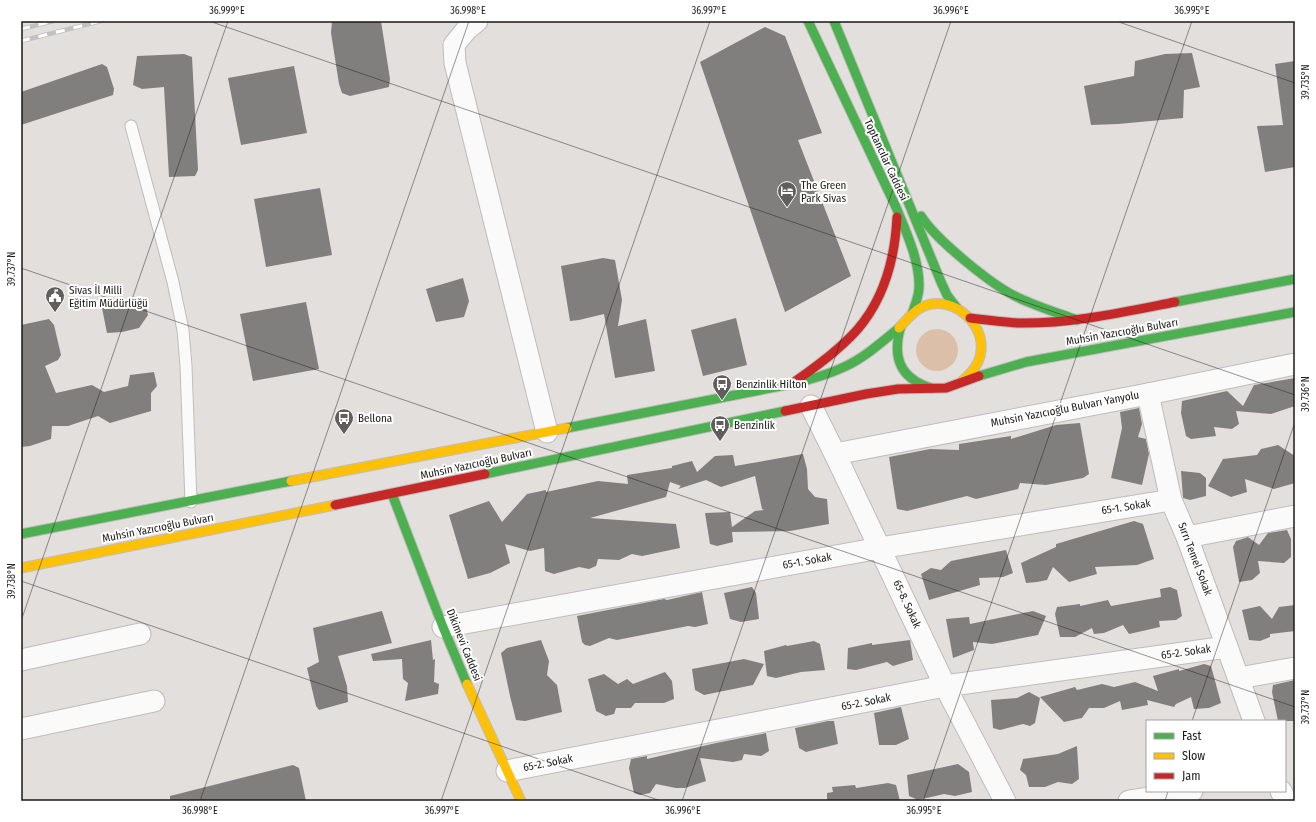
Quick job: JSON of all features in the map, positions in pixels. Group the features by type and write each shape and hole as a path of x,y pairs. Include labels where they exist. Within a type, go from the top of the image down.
{"main road":[{"name":"Toptancılar Caddesi","path":"808,21 898,212 911,247 919,283 912,314"},
{"name":"Toptancılar Caddesi","path":"834,21 908,198 941,282 947,295 957,308"},
{"path":"908,198 926,224 985,277 1018,298 1077,320"},
{"path":"791,384 819,364 852,336 864,321 885,281 892,260 896,238 898,212"},
{"name":"Muhsin Yazıcıoğlu Bulvarı","path":"970,318 1000,322 1077,320 1295,279"},
{"name":"Muhsin Yazıcıoğlu Bulvarı","path":"936,389 925,387 907,376 897,357 897,336 901,326 907,317 925,306 936,304 957,308 970,318 978,331 981,342 981,352 978,362 973,372 966,380 956,385"},
{"name":"Muhsin Yazıcıoğlu Bulvarı","path":"21,568 392,494 866,394 898,389 946,388 982,375 1026,362 1295,312"},
{"name":"Muhsin Yazıcıoğlu Bulvarı","path":"21,534 791,384 838,370 873,348 901,326"},
{"name":"Dikimevi Caddesi","path":"392,494 470,691 521,801"}],"street":[{"path":"477,21 467,29 454,45 455,62 547,432"},
{"name":"Muhsin Yazıcıoğlu Bulvarı Yanyolu","path":"835,454 1148,394 1295,364"},
{"name":"Sırrı Temel Sokak","path":"1148,394 1171,500 1187,537 1254,720"},
{"name":"65-8. Sokak","path":"811,406 945,686 1005,801"},
{"name":"65-1. Sokak","path":"443,626 880,548 1171,500"},
{"path":"1187,537 1295,516"},
{"path":"21,660 140,634"},
{"name":"65-2. Sokak","path":"507,771 945,686 1227,646"},
{"path":"1239,678 1295,668"},
{"path":"21,729 154,701"},
{"path":"1129,801 1186,792"},
{"path":"1282,792 1286,801"}],"lane":[{"path":"131,126 173,282 183,330 186,366 191,502"}],"shaded area":[{"path":"937,329 952,335 958,350 952,365 937,371 922,365 916,350 922,335"}],"building":[{"path":"332,21 381,21 390,79 389,87 350,96 342,93 339,84 331,33"},
{"name":"The Green Park Sivas","path":"765,27 785,36 822,133 798,140 851,276 785,312 700,62"},
{"path":"1192,53 1200,87 1184,90 1183,118 1091,125 1084,86 1134,76 1135,61 1165,54"},
{"path":"184,54 192,57 198,170 195,176 169,177 164,87 142,89 133,85 137,56"},
{"path":"1295,61 1295,167 1265,172 1257,126 1283,125 1275,64"},
{"path":"102,64 107,67 114,89 113,95 21,125 21,92"},
{"path":"294,66 307,133 241,145 228,78"},
{"path":"320,188 332,255 266,267 254,199"},
{"path":"603,258 615,260 622,300 618,326 646,319 655,371 615,378 604,314 570,321 561,266"},
{"path":"463,278 469,301 464,317 436,322 426,289"},
{"path":"130,301 146,307 148,315 139,328 122,332 107,333 102,308"},
{"path":"306,302 319,369 253,381 240,314"},
{"path":"736,318 747,365 703,376 691,330"},
{"path":"49,319 54,325 61,355 58,360 45,366 56,393 92,385 104,392 128,386 130,375 154,372 157,386 151,393 151,411 110,423 98,416 68,426 52,426 51,439 30,446 21,447 21,325"},
{"path":"1295,378 1295,406 1271,414 1236,411 1239,424 1232,429 1214,427 1216,436 1191,439 1186,436 1181,413 1182,401 1227,391 1243,406 1254,385"},
{"path":"1139,408 1142,424 1138,437 1146,439 1149,454 1142,485 1111,478 1122,428 1120,412"},
{"path":"1080,423 1089,474 1083,478 1046,485 1020,483 1018,489 976,499 967,496 907,511 897,509 889,457 930,449 959,450 959,444 1011,436 1011,439 1056,425"},
{"path":"1278,445 1295,456 1295,483 1274,489 1245,479 1247,492 1231,497 1208,486 1223,459 1257,455 1261,449"},
{"path":"803,454 807,469 808,489 815,497 827,499 829,524 790,531 732,532 733,542 717,546 710,544 705,513 730,512 732,527 755,511 764,510 762,509 755,476 721,487 706,480 678,489 681,486 670,482 666,497 590,518 676,524 680,548 642,556 632,554 619,560 598,559 596,566 589,569 579,567 554,574 545,571 544,548 530,551 505,544 510,563 490,573 468,579 449,515 489,501 502,522 527,494 546,490 546,492 598,481 628,484 627,475 672,468 672,466 692,461 697,472 715,456 733,455 735,466"},
{"path":"1181,471 1200,473 1206,478 1206,496 1190,500 1183,498"},
{"path":"1134,521 1143,524 1154,559 1137,565 1095,567 1097,574 1069,582 1053,567 1047,580 1026,583 1021,563 1056,547 1056,544"},
{"path":"1287,530 1291,539 1291,557 1284,563 1258,561 1260,573 1252,580 1239,582 1233,547 1236,541 1248,537 1259,545 1268,533"},
{"path":"1006,550 1013,573 1003,577 979,578 980,585 929,600 921,574 931,568 941,570 951,561"},
{"path":"752,587 756,593 759,619 741,622 730,619 724,593"},
{"path":"1170,587 1177,590 1182,616 1176,620 1159,621 1160,627 1129,634 1123,625 1104,633 1094,634 1092,628 1075,637 1060,637 1055,614 1057,607 1080,604 1080,606 1108,600 1111,606 1161,597 1160,589"},
{"path":"702,592 708,624 695,627 688,626 617,640 609,638 590,646 585,645 582,642 577,616 664,599 667,600"},
{"path":"1295,605 1295,631 1270,634 1270,637 1260,641 1249,640 1242,610 1260,606 1272,619 1279,607"},
{"path":"382,611 392,643 338,656 347,686 348,702 319,710 316,706 307,668 319,662 313,628"},
{"path":"1033,611 1046,616 1038,635 992,644 973,642 974,650 953,658 946,619 969,617 970,624"},
{"path":"431,640 433,660 435,659 434,682 439,684 438,694 405,701 408,683 403,679 402,659 373,661 371,654"},
{"path":"541,640 549,661 547,675 557,685 562,712 525,721 516,720 501,653 507,648"},
{"path":"910,640 913,660 893,666 887,662 856,670 847,669 848,648 872,643 872,645"},
{"path":"814,641 820,644 825,670 801,672 776,678 767,676 764,651 786,645"},
{"path":"744,659 764,664 753,685 704,695 695,690 692,669"},
{"path":"1204,664 1211,666 1221,703 1209,708 1194,709 1191,697 1176,704 1174,707 1147,700 1148,705 1122,710 1120,701 1104,708 1089,708 1082,718 1064,722 1040,697 1075,687 1077,690 1102,684 1114,687 1135,682 1158,691 1153,676"},
{"path":"665,672 672,681 674,699 664,703 635,703 631,708 616,708 614,714 606,716 596,711 588,679 604,674 618,684 627,679 633,684"},
{"path":"1295,680 1295,721 1278,720 1272,692 1273,685"},
{"path":"1029,692 1040,698 1035,723 1030,726 1023,724 1000,730 993,728 991,700 1017,698"},
{"path":"901,707 909,739 896,745 879,745 874,713"},
{"path":"834,721 838,744 806,752 799,748 795,728"},
{"path":"766,733 769,751 761,756 744,754 742,760 733,762 700,758 706,781 685,788 676,788 656,784 650,793 640,795 634,793 629,768 631,759 647,756 647,759"},
{"path":"1077,746 1079,779 1072,784 1058,782 1045,787 1029,787 1026,775 1020,770 1023,759 1058,754"},
{"path":"958,764 969,772 972,792 955,796 944,794 918,800 909,796 907,775"},
{"path":"293,765 299,768 306,801 170,801 170,796"},
{"path":"888,783 896,785 900,801 827,801 827,793 833,792 832,787 855,785 856,788"}],"railway":[{"path":"21,29 54,21"},
{"path":"21,41 101,21"}],"traffic: fast":[{"path":"808,21 895,205 911,245 919,277 918,297 912,314"},
{"path":"834,21 941,282 947,295 957,308"},
{"path":"921,216 928,226 952,250 995,284 1026,301 1077,320"},
{"path":"1175,302 1295,279"},
{"path":"979,376 1026,362 1295,312"},
{"path":"901,326 897,347 901,364 905,372 912,378 920,384 931,388"},
{"path":"567,428 791,384 818,377 838,370 859,359 899,328"},
{"path":"485,474 785,411"},
{"path":"21,534 291,481"},
{"path":"392,494 443,627 467,684"}],"traffic: slow":[{"path":"899,328 918,309 934,304 946,305 958,309 968,316 980,337 981,350 978,362 968,376 960,383"},
{"path":"291,481 567,428"},
{"path":"21,568 335,505"},
{"path":"467,684 521,801"}],"traffic: jam":[{"path":"793,383 842,345 857,330 866,318 881,291 891,263 897,217"},
{"path":"970,318 1018,323 1058,322 1097,317 1175,302"},
{"path":"785,411 866,394 898,389 946,388 979,376"},
{"path":"335,505 485,474"}],"place":[{"name":"The Green Park Sivas","path":"787,208"},
{"name":"Sivas İl Milli Eğitim Müdürlüğü","path":"55,313"},
{"name":"Benzinlik Hilton","path":"722,401"},
{"name":"Bellona","path":"344,435"},
{"name":"Benzinlik","path":"720,442"}]}
